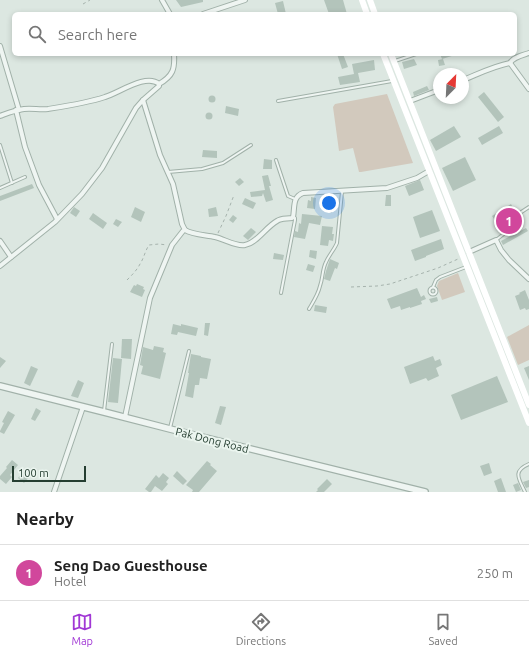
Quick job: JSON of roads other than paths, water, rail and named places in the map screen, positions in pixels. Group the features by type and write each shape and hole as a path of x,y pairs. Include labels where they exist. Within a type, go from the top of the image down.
{"main road":[{"path":"362,0 366,12"},
{"path":"370,0 374,12"},
{"path":"384,56 529,424"},
{"path":"392,56 529,405"},
{"path":"454,236 461,233"},
{"path":"490,326 497,323"},
{"path":"520,400 526,397"}],"street":[{"path":"162,0 169,12"},
{"path":"209,12 245,0"},
{"path":"0,46 25,147 39,185 58,219"},
{"path":"469,78 510,63 514,59 529,53"},
{"path":"0,266 58,219 82,194 96,177 132,114 142,100 159,86 159,84 169,78 175,64 174,56"},
{"path":"510,63 529,89"},
{"path":"0,116 17,110 46,109 107,97 139,82 154,81 159,84"},
{"path":"410,101 433,92"},
{"path":"142,100 160,155 174,184 182,224 185,230 190,233 216,237 240,245 245,245 255,240 276,221 292,218 294,202 297,196 303,193 342,192 387,188 417,178 429,171"},
{"path":"125,417 150,298 171,247 185,230"},
{"path":"469,252 496,240 501,250 509,260 529,279"},
{"path":"0,241 11,257"},
{"name":"Pak Dong Road","path":"0,386 425,492"},
{"path":"54,492 83,407"}],"lane":[{"path":"394,61 410,56"},
{"path":"278,101 393,81"},
{"path":"0,145 12,183"},
{"path":"168,172 202,169 224,163 250,145"},
{"path":"276,160 288,196 296,199"},
{"path":"0,188 25,177"},
{"path":"309,309 320,286 326,262 337,243 342,192"},
{"path":"496,240 505,232 502,227 503,224 529,207"},
{"path":"281,293 295,220 293,217"},
{"path":"433,287 434,283 440,277 467,267"},
{"path":"104,412 112,344"},
{"path":"170,429 189,351"},
{"path":"524,492 518,476 522,467 529,464"}],"place":[{"name":"Seng Dao Guesthouse","path":"509,221"}]}
